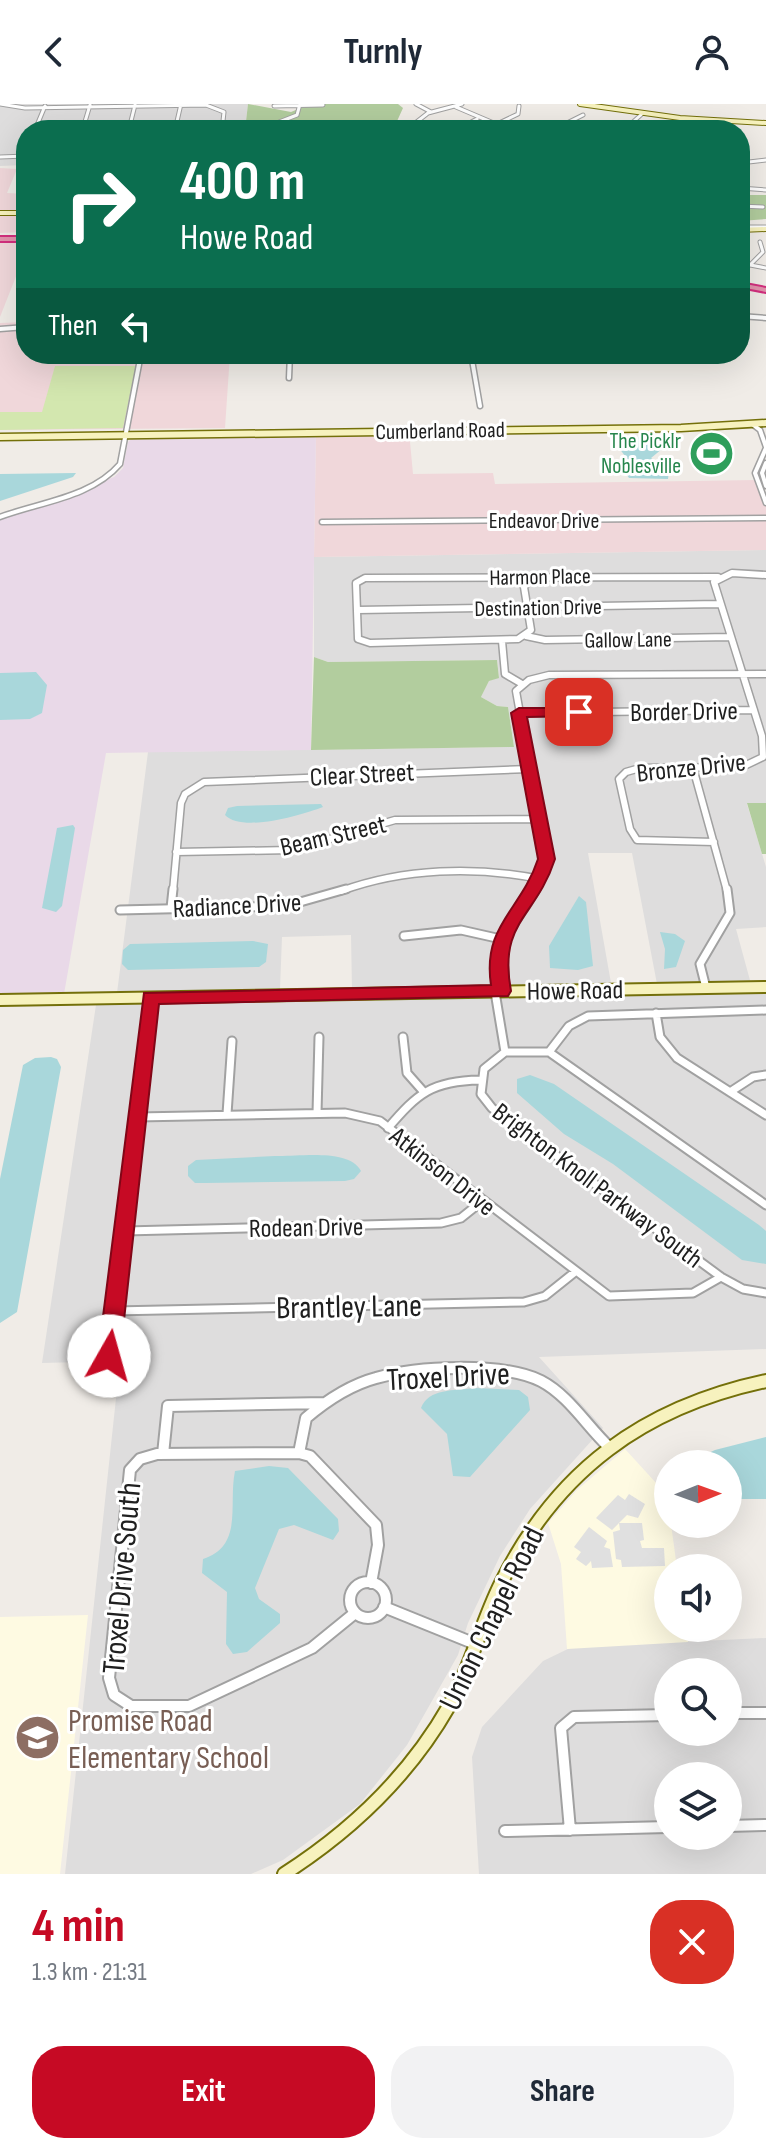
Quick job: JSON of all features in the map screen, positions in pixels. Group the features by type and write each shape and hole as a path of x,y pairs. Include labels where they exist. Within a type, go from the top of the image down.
{"street":[{"path":"0,104 181,104 220,108 225,113 224,120"},
{"path":"284,120 297,115 300,104"},
{"path":"416,104 431,112"},
{"path":"419,120 431,112 462,104"},
{"path":"580,104 729,120"},
{"path":"274,106 323,105"},
{"path":"39,120 45,106"},
{"path":"505,120 522,110 519,106"},
{"path":"456,107 481,120"},
{"path":"635,120 643,113"},
{"path":"573,120 583,115"},
{"path":"750,206 763,207"},
{"path":"750,265 763,252 760,242"},
{"path":"750,265 766,268"},
{"path":"0,517 106,479 120,464 123,434 139,364"},
{"path":"289,378 290,364"},
{"path":"473,364 480,406"},
{"path":"761,423 766,448 755,473 766,503"},
{"name":"Cumberland Road","path":"0,435 761,423"},
{"path":"766,463 762,473 766,486"},
{"name":"Endeavor Drive","path":"322,522 766,518"},
{"name":"Harmon Place","path":"358,610 356,583 361,580 530,579 540,576 718,577 734,572 766,575"},
{"path":"718,577 714,582 719,604 754,710"},
{"path":"526,636 531,630 524,587 530,579"},
{"name":"Destination Drive","path":"358,610 719,604"},
{"path":"358,610 358,639 370,643 502,641 505,674 522,684"},
{"name":"Gallow Lane","path":"502,641 526,636 545,640 731,637"},
{"path":"766,674 549,675 522,684 516,691 519,713 546,859 540,879 501,939 497,962 505,1052 549,1052 766,1205"},
{"name":"Border Drive","path":"519,713 754,710"},
{"name":"Bronze Drive","path":"714,842 655,843 637,840 630,829 619,779 626,772 640,768 742,767 763,757 765,748 754,710"},
{"path":"693,768 730,901 730,913 700,964 706,988"},
{"name":"Clear Street","path":"176,852 181,803 185,794 196,786 217,779 529,769"},
{"name":"Beam Street","path":"176,852 292,850 354,829 395,820 539,819"},
{"path":"171,908 176,852"},
{"name":"Radiance Drive","path":"120,910 286,906 313,902 378,879 400,875 509,873 540,879"},
{"path":"404,936 461,930 501,939"},
{"name":"Howe Road","path":"0,1000 766,987"},
{"path":"109,1356 150,998"},
{"path":"549,1052 577,1019 605,1014 766,1010"},
{"path":"656,1013 660,1037 670,1051 766,1115"},
{"path":"317,1113 319,1037"},
{"path":"403,1037 404,1068 414,1085 422,1090"},
{"path":"227,1114 232,1041"},
{"name":"Brighton Knoll Parkway South","path":"505,1052 484,1069 480,1080 481,1094 492,1108 721,1277 743,1289 766,1293"},
{"path":"730,1092 753,1077 766,1075"},
{"path":"388,1128 422,1090 438,1082 480,1080"},
{"name":"Atkinson Drive","path":"137,1117 317,1113 366,1116 388,1128 603,1293 616,1297 693,1293 721,1277"},
{"name":"Rodean Drive","path":"125,1231 441,1223 461,1218 481,1202"},
{"name":"Brantley Lane","path":"114,1311 524,1302 545,1296 575,1272"},
{"name":"Troxel Drive","path":"299,1453 306,1418 367,1381 391,1375 523,1371 554,1391 608,1446"},
{"name":"Union Chapel Road","path":"284,1874 349,1827 407,1767 448,1707 478,1645 500,1584 533,1526 577,1473 636,1427 690,1401 766,1381"},
{"path":"328,1403 168,1406 163,1454 299,1453 316,1460 376,1525 378,1545 371,1583"},
{"name":"Troxel Drive South","path":"163,1454 140,1459 128,1474 109,1685 118,1699 138,1707 201,1703 312,1648 355,1613"},
{"path":"371,1583 384,1592 384,1607 371,1618 355,1613 350,1603 352,1592 360,1584 371,1583"},
{"path":"384,1607 478,1645"},
{"path":"742,1713 766,1713"},
{"path":"570,1830 561,1728 565,1721 574,1717 654,1715"},
{"path":"742,1826 766,1825"},
{"path":"505,1831 654,1827"}],"shaded area":[{"path":"0,104 248,104 246,120 16,120 16,165 0,166"},
{"path":"0,168 16,169 7,193 16,193 16,232 0,233"},
{"path":"0,242 16,242 16,276 0,317"},
{"path":"16,322 16,364 229,364 225,428 0,430 0,323"},
{"path":"409,431 413,474 493,473 495,484 756,480 766,503 766,550 314,557 316,432"},
{"path":"316,432 311,750 106,753 64,994 0,995 0,519 114,477 123,468 128,442 133,437"},
{"path":"766,550 766,803 747,804 766,867 766,927 736,929 751,984 657,984 632,853 588,853 611,983 352,990 351,935 282,937 280,989 117,993 148,752 514,747 508,707 497,706 481,697 489,681 499,677 497,660 328,662 314,657 314,557"},
{"path":"766,992 766,1349 539,1357 603,1428 530,1509 500,1556 468,1623 458,1655 407,1745 360,1804 283,1860 251,1874 65,1874 120,1361 42,1363 96,1005"},
{"path":"625,1449 654,1481 654,1538 673,1538 675,1554 654,1554 654,1642 688,1642 567,1649 561,1564 548,1523 577,1490"},
{"path":"629,1494 645,1504 638,1518 627,1515 612,1530 596,1518 618,1495 625,1500"},
{"path":"619,1523 642,1523 642,1548 664,1548 664,1554 654,1554 654,1566 622,1567 621,1560 616,1559 613,1532 620,1530"},
{"path":"589,1527 607,1541 604,1547 610,1549 613,1567 592,1568 591,1561 586,1566 576,1559 581,1552 574,1547"},
{"name":"Promise Road Elementary School","path":"88,1615 60,1874 0,1874 0,1617"},
{"path":"766,1638 766,1874 479,1874 472,1757 482,1727 543,1661 572,1647 742,1642 742,1639"}],"green space":[{"path":"248,104 291,112 310,104 398,104 403,108 398,120 246,120"},
{"path":"750,195 766,195 766,219 750,220"},
{"path":"55,366 136,366 123,428 0,430 0,412 42,412"},
{"path":"314,657 328,662 497,660 499,678 489,681 481,697 497,706 508,707 514,747 311,750"},
{"path":"747,803 766,803 766,854 762,854"}],"water":[{"path":"634,437 659,440 662,449 651,458 669,471 668,479 629,478 627,475 631,464 619,448"},
{"path":"76,473 73,477 0,501 0,474"},
{"path":"36,672 47,685 42,713 30,719 0,720 0,673"},
{"path":"321,804 323,807 272,821 245,822 225,815 228,808 237,806"},
{"path":"73,825 62,906 56,912 42,908 57,828"},
{"path":"579,896 586,902 593,966 578,970 550,968 549,946"},
{"path":"660,932 675,934 685,941 676,967 664,969 665,949"},
{"path":"253,941 268,944 266,962 259,967 128,970 122,964 123,950 130,944"},
{"path":"35,1058 57,1059 61,1067 17,1312 0,1323 0,1179 23,1065"},
{"path":"530,1075 554,1084 759,1225 766,1231 766,1264 742,1260 613,1164 564,1134 517,1093 517,1079"},
{"path":"309,1155 346,1159 361,1171 354,1179 345,1181 195,1183 188,1176 188,1166 196,1160"},
{"path":"474,1388 519,1390 528,1397 530,1410 470,1477 453,1476 447,1434 421,1408 436,1394"},
{"path":"766,1437 766,1499 742,1499 742,1450 715,1450"},
{"path":"269,1466 288,1468 338,1519 339,1531 333,1540 294,1525 279,1529 255,1588 259,1599 280,1614 280,1623 247,1652 233,1654 226,1644 227,1592 202,1573 203,1559 216,1553 229,1534 235,1471"}],"place":[{"name":"The Picklr Noblesville","path":"712,453"},
{"name":"Promise Road Elementary School","path":"37,1738"}],"route":[{"path":"109,1356 150,998 501,991 497,950 540,879 546,859 519,713 579,712"}]}
